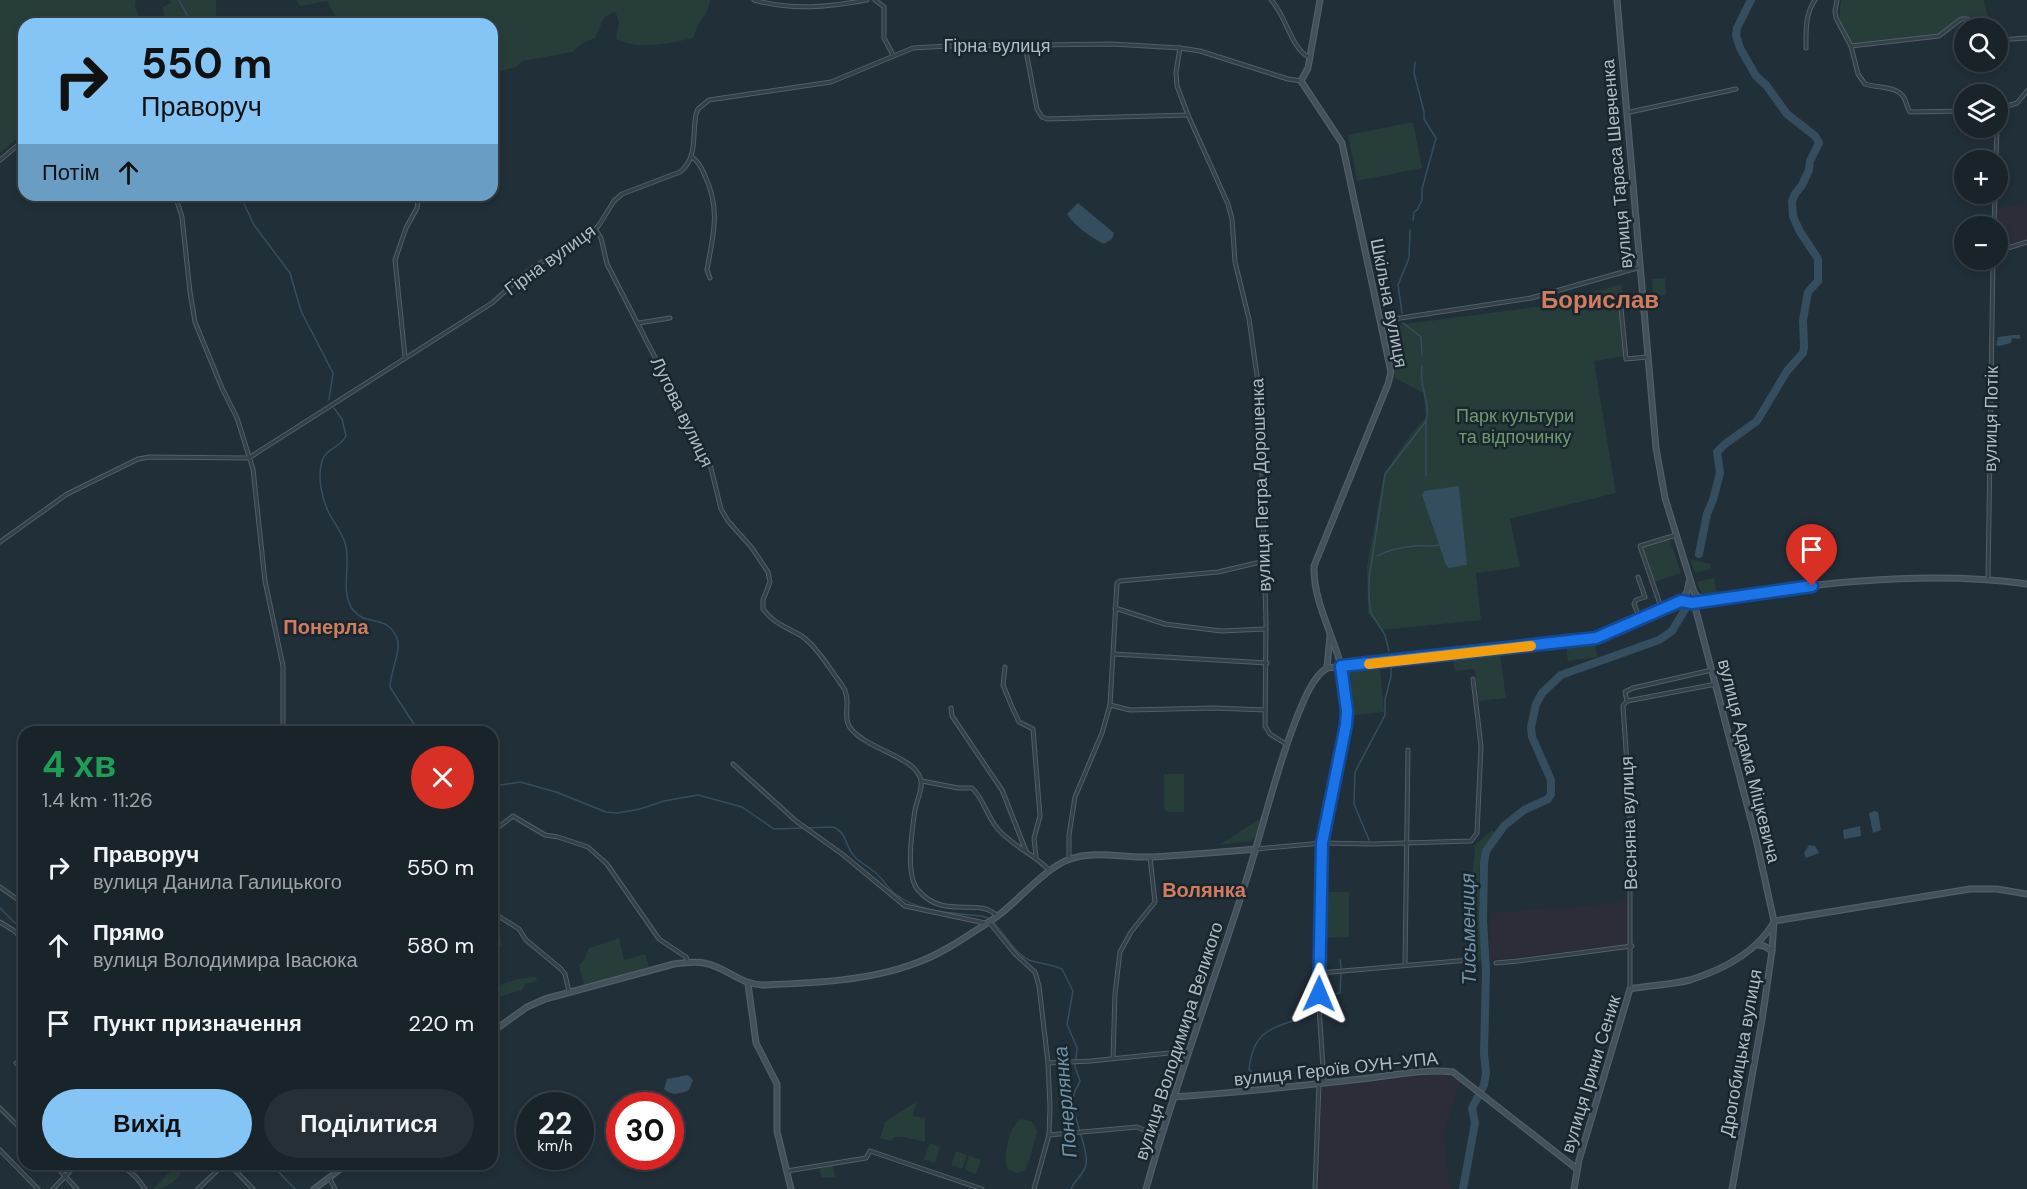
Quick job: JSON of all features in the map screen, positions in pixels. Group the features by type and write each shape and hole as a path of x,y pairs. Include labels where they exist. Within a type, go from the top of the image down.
{"main road":[{"path":"1301,81 1307,72 1320,0"},
{"name":"вулиця Тараса Шевченка","path":"1617,0 1660,474 1694,592"},
{"name":"Шкільна вулиця","path":"1301,81 1342,142 1390,362 1388,384 1314,566 1318,593 1341,666"},
{"path":"1327,668 1602,636 1681,601 1689,584 1688,573"},
{"path":"1681,601 1693,604 1834,583 1988,578 2027,584"},
{"path":"1686,594 1694,592 1705,601"},
{"name":"вулиця Адама Міцкевича","path":"1686,594 1686,600 1693,604 1716,684 1774,921"},
{"path":"1693,604 1698,597"},
{"name":"Шкільна вулиця","path":"1327,668 1330,636"},
{"name":"вулиця Володимира Великого","path":"1146,1189 1173,1097 1256,849 1287,745 1315,681 1327,668"},
{"path":"498,1028 536,1003 569,992 688,962 712,965 748,984 785,984 893,970 935,955 991,920 1068,859 1095,855 1150,857 1256,849"},
{"path":"1774,921 1970,889 1997,889 2027,894"},
{"name":"вулиця Ірини Сеник","path":"1574,1189 1577,1168 1630,989 1689,980 1743,956 1756,945 1774,921"},
{"name":"Дрогобицька вулиця","path":"1732,1189 1772,951 1774,921"},
{"path":"1756,945 1764,946 1772,951"},
{"path":"748,984 756,1043 777,1084 777,1131 791,1189"},
{"name":"вулиця Героїв ОУН-УПА","path":"1173,1097 1453,1072 1577,1168"},
{"path":"314,1189 338,1170"}],"street":[{"path":"754,0 781,6 821,8 867,0"},
{"path":"875,0 884,7 884,38 893,56"},
{"path":"1271,0 1277,6 1299,50 1310,57"},
{"path":"1806,48 1806,27 1809,12 1815,0"},
{"path":"1837,0 1836,18 1851,46 1862,82 1868,86 1900,93 1905,98 1908,111 1954,111"},
{"path":"1851,46 1938,36 1954,24"},
{"path":"2008,39 2027,38"},
{"name":"Гірна вулиця","path":"249,458 492,303 528,271 596,230 614,201 622,194 680,172 692,157 698,109 709,100 831,82 913,48 929,47 1112,44 1180,48 1200,51 1301,81"},
{"path":"1025,46 1037,110 1042,117 1047,119 1188,115"},
{"name":"вулиця Петра Дорошенка","path":"1180,48 1176,79 1179,95 1228,204 1232,219 1236,262 1249,320 1258,382 1265,561 1267,663 1265,726 1267,731 1287,745"},
{"path":"1630,112 1736,89"},
{"path":"2008,105 2017,102 2027,91"},
{"path":"0,160 18,145"},
{"path":"692,157 698,161 712,191 716,212 707,270 710,278"},
{"path":"177,201 182,217 195,322 237,418 253,469 265,581 282,658 283,726"},
{"path":"405,357 395,260 418,201"},
{"name":"Лугова вулиця","path":"596,230 602,238 607,264 663,373 687,431 705,452 724,514 768,572 770,582 763,600 763,609 774,622 806,640 843,686 848,699 846,720 852,730 864,742 910,764 922,782"},
{"path":"2008,248 2027,242"},
{"path":"1381,321 1531,298 1641,267"},
{"name":"вулиця Потік","path":"1988,578 1993,270"},
{"path":"1643,306 1621,308 1626,359 1648,357"},
{"path":"639,323 670,318"},
{"path":"0,542 58,500 138,459 150,457 249,458"},
{"path":"1662,609 1640,546 1676,535"},
{"path":"1068,859 1075,797 1102,733 1110,705 1117,583 1218,572 1265,561"},
{"path":"1638,577 1645,597 1636,600 1634,604 1640,619"},
{"path":"1115,608 1165,624 1221,630 1266,629"},
{"path":"1114,654 1267,663"},
{"path":"1315,1189 1321,1083 1322,843 1346,725 1347,711 1341,666"},
{"path":"1005,667 1004,685 1015,713 1020,722 1031,727 1033,731 1040,816 1035,838 1036,857"},
{"path":"1712,670 1633,688 1625,692 1627,701 1716,684"},
{"path":"1256,849 1322,843 1471,841 1477,833 1481,746 1473,679"},
{"name":"Весняна вулиця","path":"1627,701 1623,706 1630,808 1632,946 1630,989"},
{"path":"1110,705 1130,710 1214,708 1265,710"},
{"path":"951,708 952,716 1002,790 1026,853"},
{"path":"1405,965 1408,750"},
{"path":"733,764 772,801 905,906 991,920"},
{"path":"1034,1189 1049,1135 1048,1063 1037,978 1031,968 1015,954 991,920 992,910 973,906 958,908 938,904 923,895 914,884 910,862 915,810 922,782 972,788 998,830 1026,853 1036,857 1050,871"},
{"path":"498,827 513,816 545,835 558,837 588,848 607,864 659,939 686,957 688,962"},
{"path":"1113,1058 1115,994 1120,952 1127,937 1155,902 1150,857"},
{"path":"0,887 18,900"},
{"path":"498,916 519,929 526,940 561,969 565,974 569,992"},
{"path":"0,922 18,934"},
{"path":"1496,963 1632,946"},
{"path":"1320,973 1469,960"},
{"path":"1048,1063 1189,1051"},
{"path":"0,1108 18,1126"},
{"path":"1049,1135 1137,1127 1149,1132 1162,1132"},
{"path":"0,1150 18,1168"},
{"path":"787,1172 866,1158 870,1151 982,1189"},
{"path":"19,1170 38,1189"},
{"path":"60,1170 77,1189"},
{"path":"53,1189 72,1170"},
{"path":"128,1170 145,1189"},
{"path":"198,1189 218,1170"},
{"path":"235,1170 253,1189"},
{"path":"329,1177 335,1189"}],"shaded area":[{"path":"1078,203 1114,233 1112,239 1104,244 1075,223 1067,214"},
{"path":"2025,203 2027,241 2008,247 2008,216 1997,216 1997,209"},
{"path":"2020,335 2020,339 2012,338 2011,343 1996,345 1998,337"},
{"path":"1459,486 1467,565 1449,568 1422,495 1424,491"},
{"path":"1878,812 1881,830 1873,833 1869,813"},
{"path":"1860,826 1861,836 1844,839 1843,830"},
{"path":"1809,845 1815,846 1819,853 1806,858 1804,853"},
{"path":"1628,902 1630,944 1490,960 1490,913"},
{"path":"1439,1074 1461,1080 1444,1132 1450,1189 1318,1189 1322,1087"},
{"path":"688,1075 693,1080 689,1090 684,1092 668,1092 664,1089 667,1079"}],"green space":[{"path":"0,0 136,0 135,6 140,18 18,18 18,138 0,153"},
{"path":"170,0 216,0 216,18 165,18 162,7 171,3"},
{"path":"296,0 710,1 694,38 655,45 625,43 616,39 619,22 615,11 604,18 595,38 583,43 573,52 522,61 516,67 501,71 498,69 498,18 336,18 327,1 300,6"},
{"path":"1841,0 1984,0 1988,18 1954,18 1954,24 1939,35 1851,46 1839,18"},
{"path":"1413,122 1422,168 1357,181 1348,135"},
{"path":"1665,278 1666,295 1653,296 1652,279"},
{"name":"Парк культури та відпочинку","path":"1621,284 1626,304 1622,306 1627,356 1594,361 1616,493 1510,519 1520,567 1476,573 1481,620 1382,630 1368,613 1367,566 1384,474 1411,434 1426,417 1423,393 1395,378 1395,363 1389,330 1398,325 1537,308"},
{"path":"1669,538 1681,573 1654,582 1642,547"},
{"path":"1690,559 1710,564 1711,569 1695,573"},
{"path":"1714,578 1717,593 1714,596 1703,597 1697,582"},
{"path":"1595,643 1597,657 1568,661 1566,647"},
{"path":"1500,654 1506,698 1479,701 1475,669 1455,671 1453,660"},
{"path":"1380,668 1384,712 1348,716 1344,671"},
{"path":"1164,774 1184,774 1184,812 1167,812 1164,809"},
{"path":"1261,818 1256,836 1251,841 1219,845"},
{"path":"1492,830 1495,833 1483,849 1479,871 1483,960 1477,961 1474,959 1474,846"},
{"path":"1323,892 1349,892 1349,937 1323,938"},
{"path":"498,920 502,946 498,947"},
{"path":"619,938 624,960 645,954 649,967 584,985 579,965 583,962 589,948"},
{"path":"536,977 537,981 525,984 522,990 498,997 498,986 517,979"},
{"path":"916,1102 913,1116 925,1118 925,1142 904,1137 894,1137 891,1141 880,1138 885,1122"},
{"path":"1020,1119 1031,1121 1037,1132 1029,1162 1024,1171 1017,1173 1008,1169 1006,1151 1013,1128"},
{"path":"930,1143 940,1147 935,1163 924,1159"},
{"path":"956,1151 967,1155 962,1169 951,1165"},
{"path":"969,1156 981,1160 976,1174 965,1170"},
{"path":"833,1166 835,1177 821,1178 820,1168"},
{"path":"172,1170 178,1170 181,1174 165,1187 153,1189"}],"waterway":[{"name":"Понерлянка","path":"179,0 189,18"},
{"name":"Тисьмениця","path":"1699,554 1707,514 1720,473 1717,452 1757,421 1787,371 1803,353 1803,320 1808,292 1818,281 1818,259 1799,230 1793,216 1792,201 1809,170 1810,161 1819,143 1815,136 1787,114 1766,85 1756,76 1740,48 1736,35 1737,28 1751,0"},
{"path":"1413,220 1414,212 1422,200 1422,189 1436,138 1424,119 1414,73 1415,62"},
{"name":"Понерлянка","path":"243,201 254,225 290,273 301,311 333,373 329,400"},
{"path":"1402,313 1398,285 1409,258 1410,230"},
{"path":"1403,323 1421,337 1422,355"},
{"path":"1422,366 1427,411 1426,476"},
{"name":"Понерлянка","path":"334,408 342,419 346,436 324,457 320,482 327,509 340,532 347,551 346,586 349,602 358,615 387,625 397,638 398,648 390,687 415,726"},
{"path":"1389,651 1385,635 1371,613 1369,598 1369,579 1385,474 1426,421"},
{"path":"1377,556 1405,547 1439,545"},
{"name":"Тисьмениця","path":"1463,1189 1475,1123 1472,1108 1484,1085 1486,1073 1484,1053 1486,971 1483,920 1486,851 1504,826 1524,810 1548,799 1551,794 1551,780 1532,737 1531,727 1536,704 1542,693 1561,675 1659,640 1672,631 1686,608"},
{"path":"1369,840 1354,804 1355,772 1385,715 1391,665"},
{"name":"Понерлянка","path":"498,784 520,782 556,792 606,812 617,813 698,795 742,807 774,829 833,827 841,832 856,858 875,872 894,893 904,900 936,911 990,919"},
{"path":"0,908 18,924"},
{"name":"Понерлянка","path":"993,922 1024,957 1062,969 1073,991 1067,1024 1077,1048 1075,1067 1080,1081 1073,1102 1085,1149 1086,1165 1071,1189"},
{"path":"1340,960 1341,968"},
{"path":"1324,996 1340,993 1341,973"},
{"path":"1283,1084 1277,1080 1255,1084 1249,1069 1254,1049 1257,1042 1268,1031 1293,1021 1304,1000 1316,996"},
{"path":"277,1170 295,1189"}],"slow traffic":[{"path":"1369,664 1531,646"}],"district":[{"name":"Борислав","path":"1600,300"},
{"name":"Понерла","path":"326,627"},
{"name":"Волянка","path":"1204,890"}],"route":[{"path":"1319,994 1322,843 1347,711 1341,666 1596,638 1681,601 1692,603 1812,586"}]}
